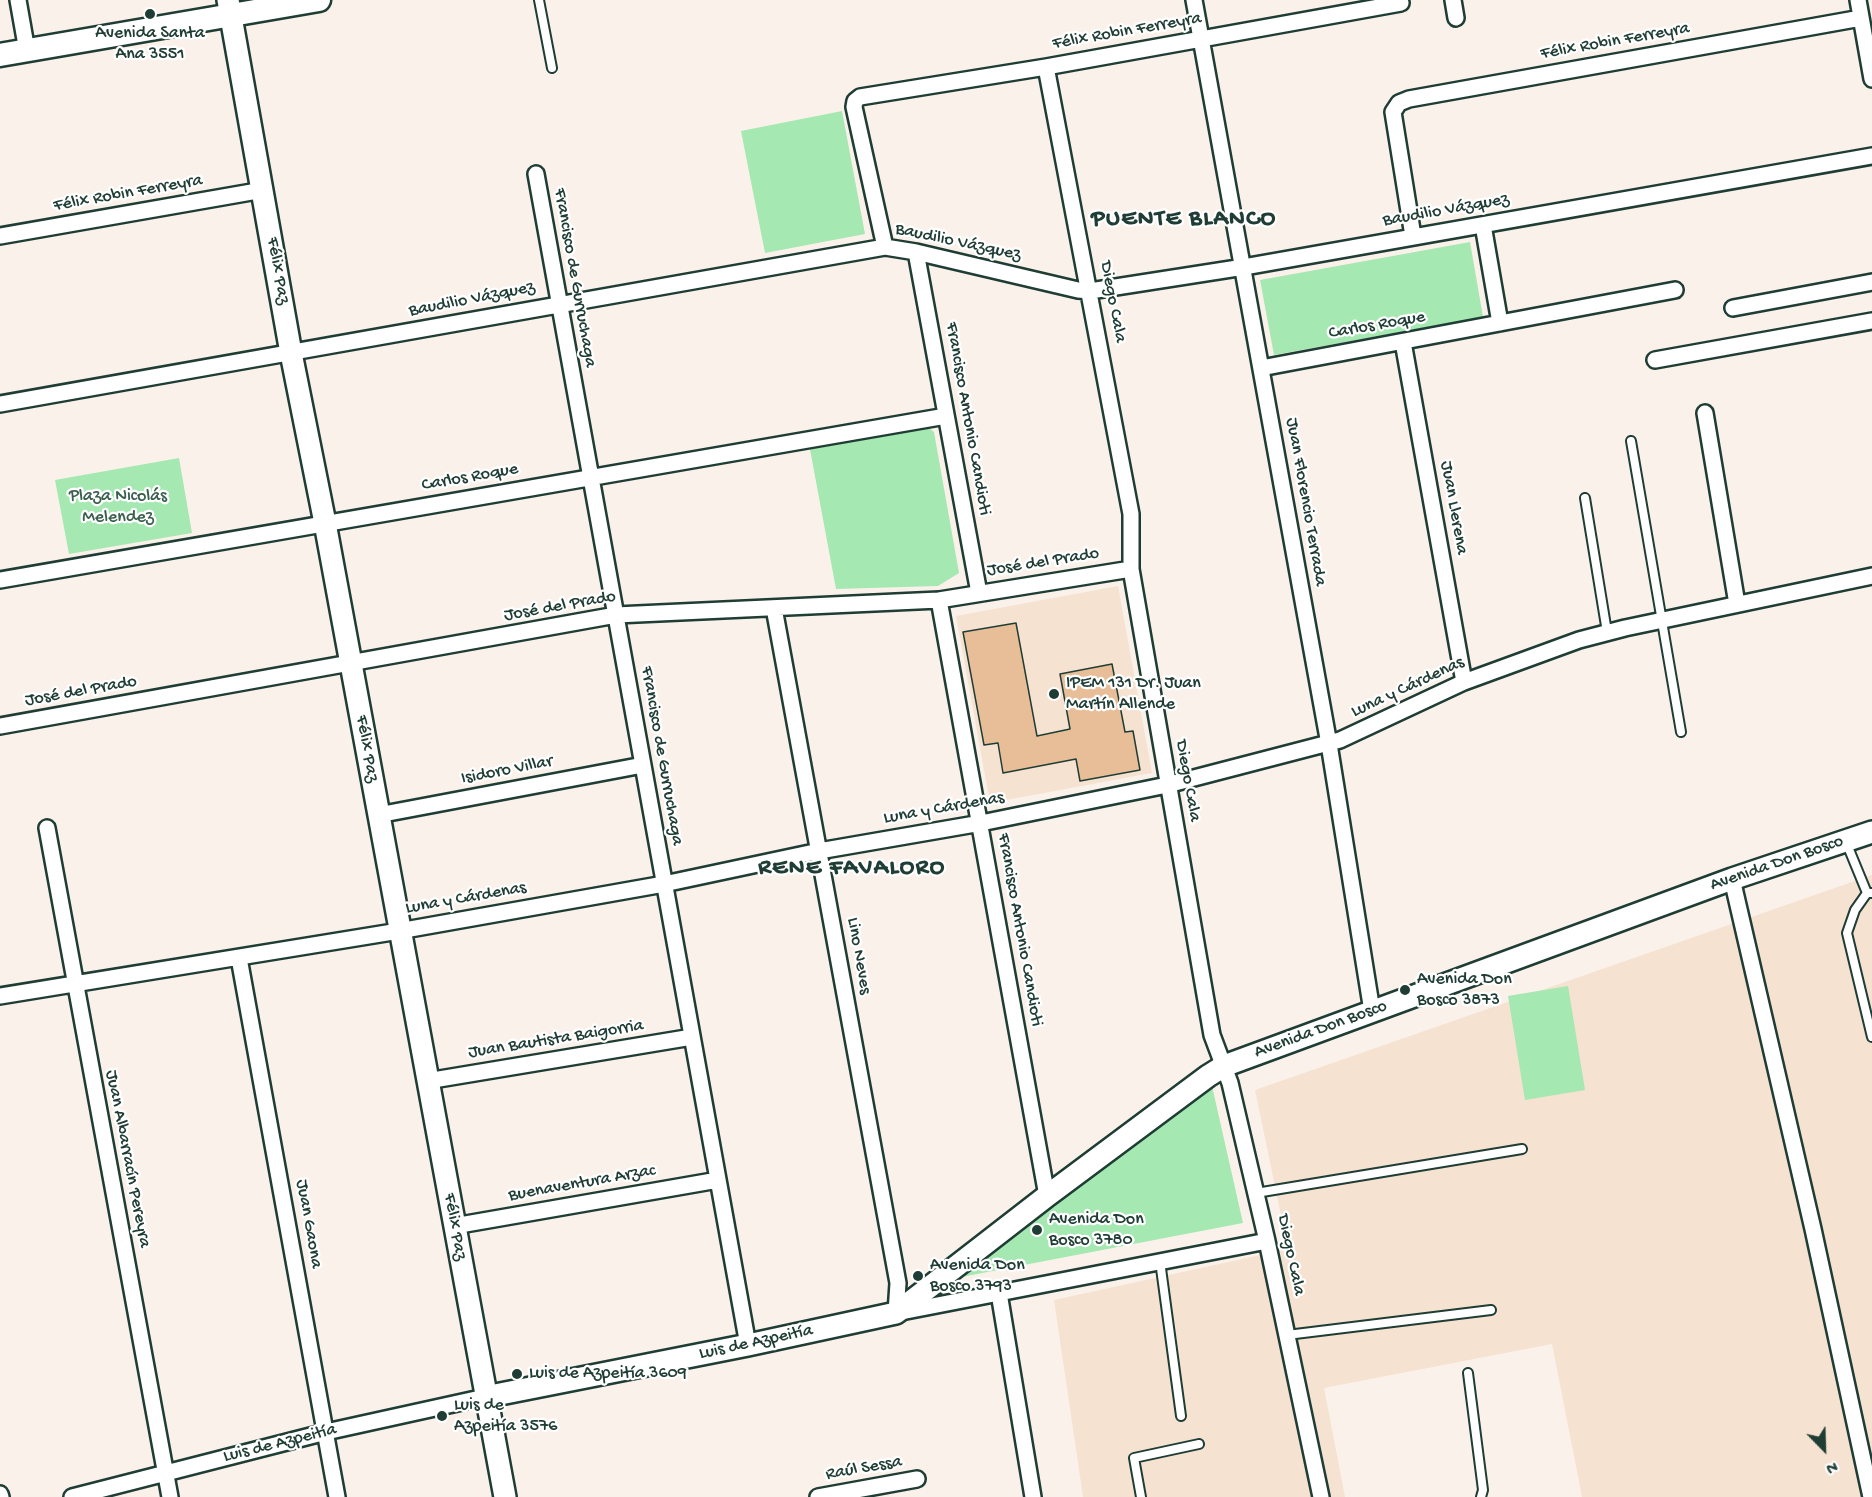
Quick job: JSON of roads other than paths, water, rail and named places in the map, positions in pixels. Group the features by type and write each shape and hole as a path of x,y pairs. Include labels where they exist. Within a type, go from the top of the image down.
{"main road":[{"path":"0,55 230,8 319,0"},
{"name":"Félix Paz","path":"230,8 291,354 325,522 453,1226 505,1497"},
{"name":"Avenida Don Bosco","path":"896,1313 1047,1196 1224,1066 1732,879 1872,832"},
{"name":"Luis de Azpeitía","path":"485,1396 748,1345 896,1313"}],"street":[{"path":"18,0 27,51"},
{"name":"Juan Florencio Terrada","path":"1194,0 1329,744 1372,1011"},
{"path":"1453,0 1456,18"},
{"path":"1858,0 1872,79"},
{"name":"Félix Robin Ferreyra","path":"885,247 854,106 855,101 860,97 1046,67 1401,3"},
{"name":"Félix Robin Ferreyra","path":"1413,236 1394,124 1393,112 1399,103 1408,99 1861,18"},
{"name":"Diego Cala","path":"1046,67 1131,514 1131,569 1212,1035 1224,1066 1256,1193 1322,1497"},
{"name":"Baudilio Vázquez","path":"0,404 885,247 1090,291 1244,267 1872,156"},
{"name":"Francisco de Gurruchaga","path":"536,174 748,1345"},
{"name":"Félix Robin Ferreyra","path":"0,236 263,190"},
{"path":"1483,225 1500,323"},
{"name":"Francisco Antonio Candioti","path":"916,252 979,593"},
{"path":"1733,308 1872,282"},
{"name":"Carlos Roque","path":"1262,368 1675,290"},
{"path":"1655,360 1872,321"},
{"name":"Juan Llerena","path":"1403,342 1464,682"},
{"path":"1706,413 1737,604"},
{"name":"Carlos Roque","path":"0,580 946,416"},
{"name":"José del Prado","path":"0,726 616,615 939,600 1131,569"},
{"name":"Luna y Cárdenas","path":"0,996 239,958 664,884 819,851 981,823 1167,785 1329,744 1464,682 1571,642 1661,620 1872,576"},
{"name":"Francisco Antonio Candioti","path":"939,600 1047,1196"},
{"name":"Lino Neves","path":"774,608 898,1283 896,1313"},
{"name":"Isidoro Villar","path":"378,815 643,765"},
{"name":"Juan Albarracín Pereyra","path":"47,828 170,1497"},
{"path":"1732,879 1813,1229 1871,1497"},
{"name":"Juan Gaona","path":"239,958 337,1497"},
{"name":"Juan Bautista Baigorria","path":"427,1081 692,1037"},
{"name":"Buenaventura Arzac","path":"453,1226 718,1180"},
{"name":"Luis de Azpeitía","path":"896,1313 1267,1241"},
{"path":"999,1293 1033,1497"},
{"name":"Luis de Azpeitía","path":"72,1497 326,1432 485,1396"},
{"name":"Raúl Sessa","path":"818,1497 917,1479"}],"lane":[{"path":"539,0 552,68"},
{"path":"1631,441 1682,732"},
{"path":"1585,498 1607,632"},
{"path":"1846,841 1870,893 1855,910 1847,933 1872,1037"},
{"path":"1256,1193 1522,1149"},
{"path":"1160,1261 1180,1416"},
{"path":"1287,1335 1491,1310"},
{"path":"1467,1373 1481,1497"},
{"path":"1141,1497 1134,1458 1199,1444"}],"place":[{"name":"Avenida Santa Ana 3551","path":"150,14"},
{"name":"IPEM 131 Dr. Juan Martín Allende","path":"1054,694"},
{"name":"Avenida Don Bosco 3873","path":"1405,990"},
{"name":"Avenida Don Bosco 3780","path":"1037,1230"},
{"name":"Avenida Don Bosco 3793","path":"918,1276"},
{"name":"Luis de Azpeitía 3609","path":"517,1374"},
{"name":"Luis de Azpeitía 3576","path":"442,1416"}],"district":[{"name":"PUENTE BLANCO","path":"1184,220"},
{"name":"RENE FAVALORO","path":"852,869"}],"park label":[{"name":"Plaza Nicolás Melendez","path":"118,507"}]}
